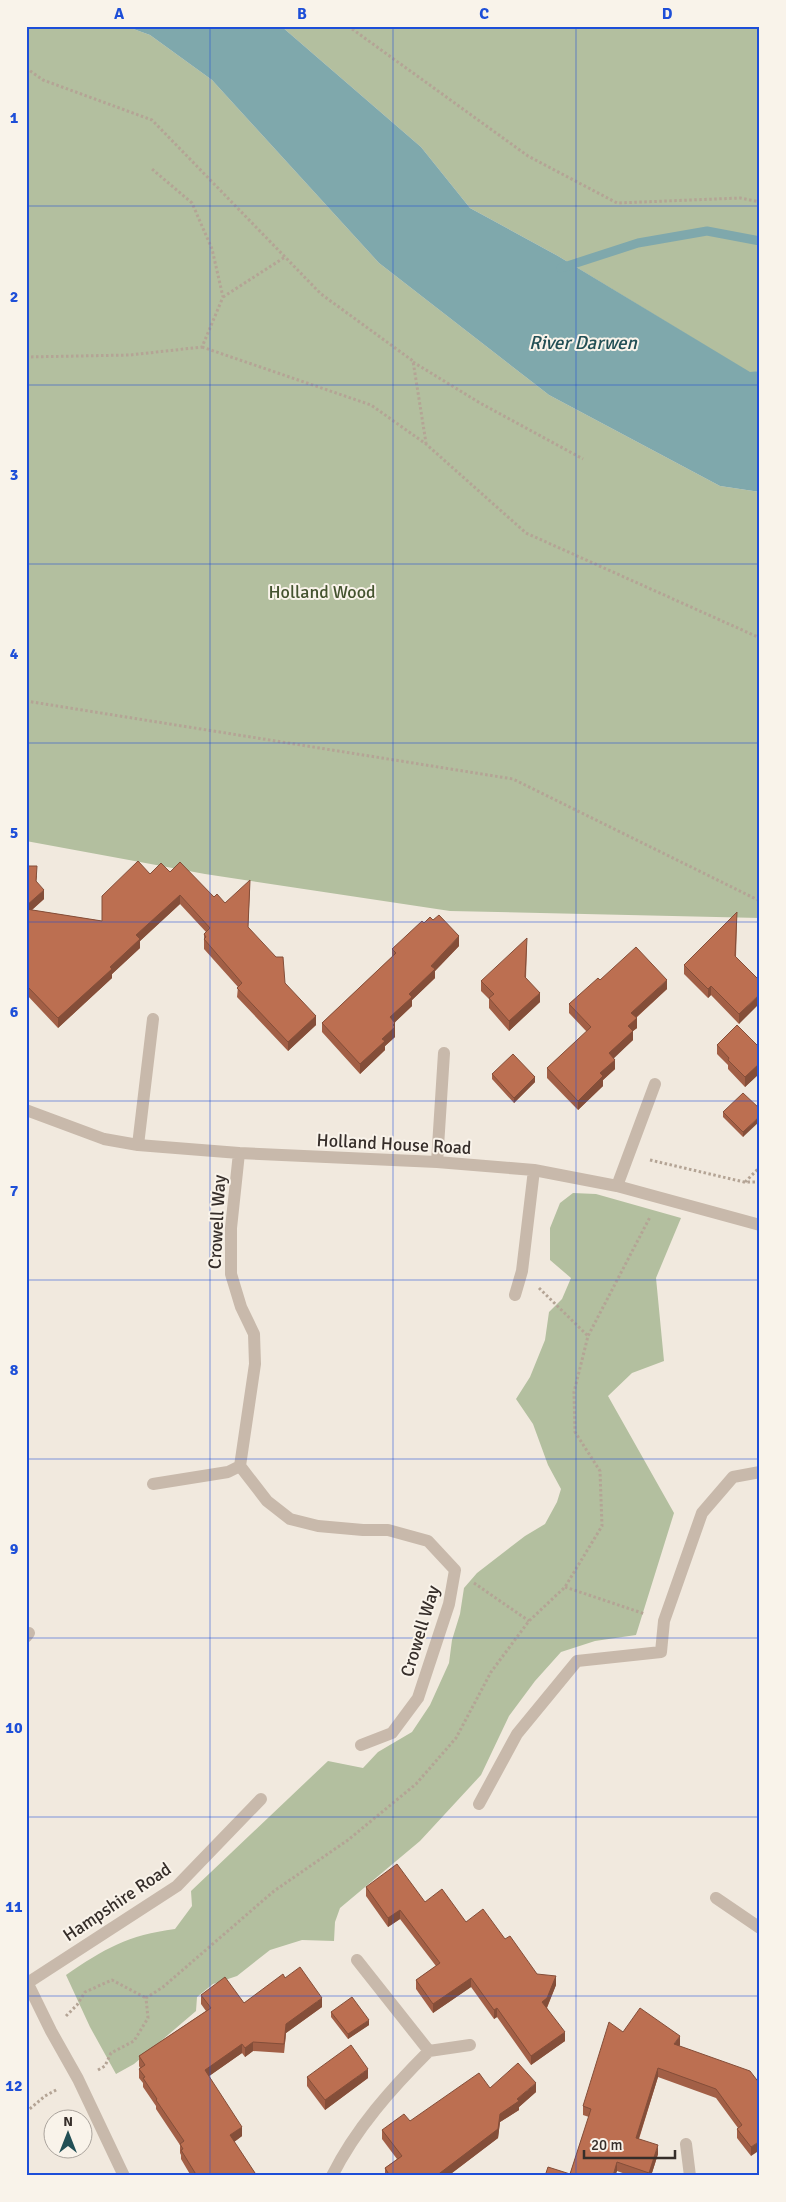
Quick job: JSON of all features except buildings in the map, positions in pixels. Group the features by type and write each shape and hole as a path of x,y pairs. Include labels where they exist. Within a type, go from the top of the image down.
{"street":[{"path":"138,1145 153,1019"},
{"path":"437,1162 444,1054"},
{"path":"617,1186 655,1084"},
{"name":"Holland House Road","path":"26,1110 104,1138 138,1145 239,1153 437,1162 534,1170 617,1186 760,1225"},
{"name":"Crowell Way","path":"239,1153 231,1228 231,1274 241,1307 254,1334 255,1364 240,1466 268,1501 290,1519 318,1526 388,1530 428,1541 456,1570 449,1604 418,1698 392,1733 360,1745"},
{"path":"515,1295 522,1271 534,1170"},
{"path":"153,1484 228,1472 240,1466"},
{"path":"480,1804 517,1734 577,1661 661,1652 664,1621 702,1513 733,1478 760,1472"},
{"name":"Hampshire Road","path":"124,2176 78,2079 51,2031 27,1981 177,1886 260,1799"},
{"path":"716,1898 760,1928"},
{"path":"357,1960 429,2051"},
{"path":"332,2176 346,2150 395,2084 429,2051 470,2045"},
{"path":"686,2144 690,2176"}],"path":[{"path":"348,26 528,156 617,203 740,198 760,202"},
{"path":"26,68 43,80 152,120 321,294 413,361 480,403 583,459"},
{"path":"152,169 192,203 212,250 223,296"},
{"path":"202,347 223,296 285,257"},
{"path":"26,357 130,355 202,347 371,405 426,444 526,533 760,638"},
{"path":"413,361 426,444"},
{"path":"26,701 512,779 760,901"},
{"path":"628,1155 744,1182 760,1182"},
{"path":"744,1182 760,1167"},
{"path":"522,1271 588,1336"},
{"path":"456,1570 529,1621"},
{"path":"565,1587 664,1621"},
{"path":"51,2031 77,2005 84,1992 112,1980 146,1998"},
{"path":"26,2112 45,2096 78,2079"}],"green space":[{"name":"Holland Wood","path":"26,26 125,26 150,35 212,80 379,263 549,395 720,486 760,492 760,918 450,911 205,874 26,841"},
{"path":"281,26 760,26 760,371 750,373 558,256 470,208 421,147"},
{"path":"573,1193 596,1194 681,1218 656,1278 664,1361 632,1373 608,1396 674,1513 636,1635 595,1641 561,1652 535,1681 509,1716 481,1775 420,1841 340,1908 335,1922 334,1941 302,1940 270,1950 237,1976 213,1984 197,1997 196,2011 134,2064 116,2074 90,2027 66,1975 92,1958 130,1939 175,1929 192,1906 191,1891 328,1761 363,1768 378,1752 412,1732 430,1705 449,1663 452,1640 460,1614 464,1588 477,1573 525,1536 545,1524 557,1502 561,1489 548,1465 533,1424 516,1399 530,1377 545,1340 549,1312 562,1299 571,1278 550,1260 550,1228 560,1203"}],"water":[{"name":"River Darwen","path":"125,26 281,26 421,147 470,208 558,256 750,372 760,371 760,492 720,486 549,395 379,263 212,80 150,35"}],"waterway":[{"path":"561,268 638,243 707,231 760,241"}]}
